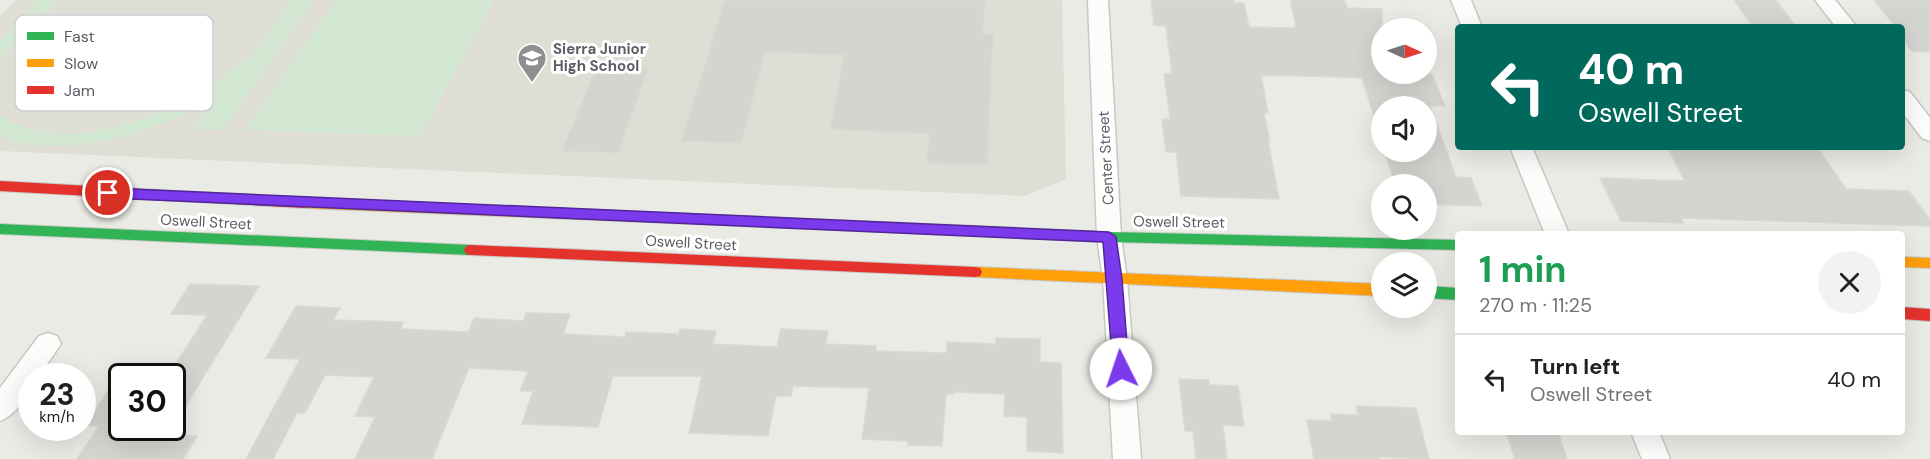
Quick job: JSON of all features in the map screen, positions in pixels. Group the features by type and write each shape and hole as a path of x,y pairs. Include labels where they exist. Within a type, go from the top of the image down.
{"main road":[{"name":"Oswell Street","path":"0,186 151,196 1109,237 1455,245"},
{"name":"Oswell Street","path":"0,230 1371,290"},
{"path":"1905,262 1930,263"},
{"path":"1437,293 1455,294"},
{"path":"1905,313 1930,315"}],"street":[{"name":"Center Street","path":"1098,0 1109,237 1115,279 1127,459"},
{"path":"1461,0 1471,24"},
{"path":"1826,0 1845,24"},
{"path":"1905,102 1930,133"},
{"path":"1522,150 1556,231"},
{"path":"0,409 48,344"},
{"path":"1646,435 1656,459"}],"shaded area":[{"name":"Sierra Junior High School","path":"16,0 1062,0 1066,179 1025,196 0,151 0,16"}],"green space":[{"path":"39,0 57,0 43,15 24,15"},
{"path":"292,0 314,0 222,130 193,129 205,111 213,111 213,84 251,55"},
{"path":"337,0 494,0 420,136 245,130"},
{"path":"15,25 15,44 0,60 0,40"},
{"path":"163,111 190,111 136,132 81,144 53,146 26,143 0,136 0,115 29,129 61,134 96,131 131,123"}],"building":[{"path":"725,0 985,0 983,34 993,34 987,165 927,163 929,134 830,129 844,55 765,52 741,143 681,141"},
{"path":"1151,0 1234,0 1234,3 1244,3 1249,27 1296,28 1291,0 1344,0 1347,8 1382,9 1382,18 1371,18 1371,84 1436,84 1445,106 1437,106 1437,96 1371,96 1371,107 1362,78 1261,75 1268,113 1264,113 1270,141 1268,141 1279,199 1181,196 1176,152 1166,152 1162,119 1170,119 1164,74 1172,74 1166,26 1154,25"},
{"path":"1734,0 1776,0 1794,24 1751,24"},
{"path":"1874,0 1930,0 1930,52 1912,51 1905,43 1905,24 1894,24"},
{"path":"596,68 648,69 618,153 562,151"},
{"path":"1437,125 1456,177 1471,178 1482,206 1437,204 1437,174 1392,174 1388,162 1437,162"},
{"path":"1669,150 1819,150 1846,189 1909,191 1930,220 1930,226 1681,218 1683,223 1621,221 1600,178 1685,181"},
{"path":"190,284 259,286 186,406 186,363 176,363 207,315 171,314"},
{"path":"296,306 340,308 333,320 403,322 401,329 468,332 474,318 524,321 526,313 570,314 563,334 625,337 626,332 679,334 680,329 716,331 713,344 777,347 781,329 828,331 826,344 876,346 876,351 947,353 947,342 996,344 996,338 1040,339 1040,362 1061,363 1063,453 1027,451 1027,417 1004,416 1005,394 954,392 954,394 946,394 942,446 908,445 908,441 862,439 869,388 793,386 791,396 776,396 768,436 689,433 702,376 613,376 598,427 522,424 533,391 520,391 528,371 469,368 432,459 355,459 375,417 355,416 374,377 325,375 305,413 297,413 273,459 246,459 300,359 266,358"},
{"path":"1179,379 1209,380 1209,385 1238,386 1244,426 1223,425 1227,459 1196,459 1193,431 1185,431"},
{"path":"108,391 108,441 186,441 186,436 197,436 183,459 77,459 89,441 96,441 96,430 99,426 96,426 96,409"},
{"path":"1356,406 1416,408 1429,459 1378,457 1379,459 1314,459 1307,420 1332,421 1330,414 1358,415"},
{"path":"1507,435 1559,435 1567,459 1515,459"}],"traffic: fast":[{"path":"0,229 471,250"},
{"path":"978,231 1109,237 1455,245"},
{"path":"1437,293 1455,294"}],"traffic: slow":[{"path":"304,203 548,213"},
{"path":"1905,262 1930,263"},
{"path":"975,272 1371,290"}],"traffic: jam":[{"path":"0,186 304,203"},
{"path":"548,213 978,231"},
{"path":"471,250 975,272"},
{"path":"1905,313 1930,315"}],"place":[{"name":"Sierra Junior High School","path":"532,84"}],"route":[{"path":"108,193 1109,237 1115,279 1121,369"}]}
